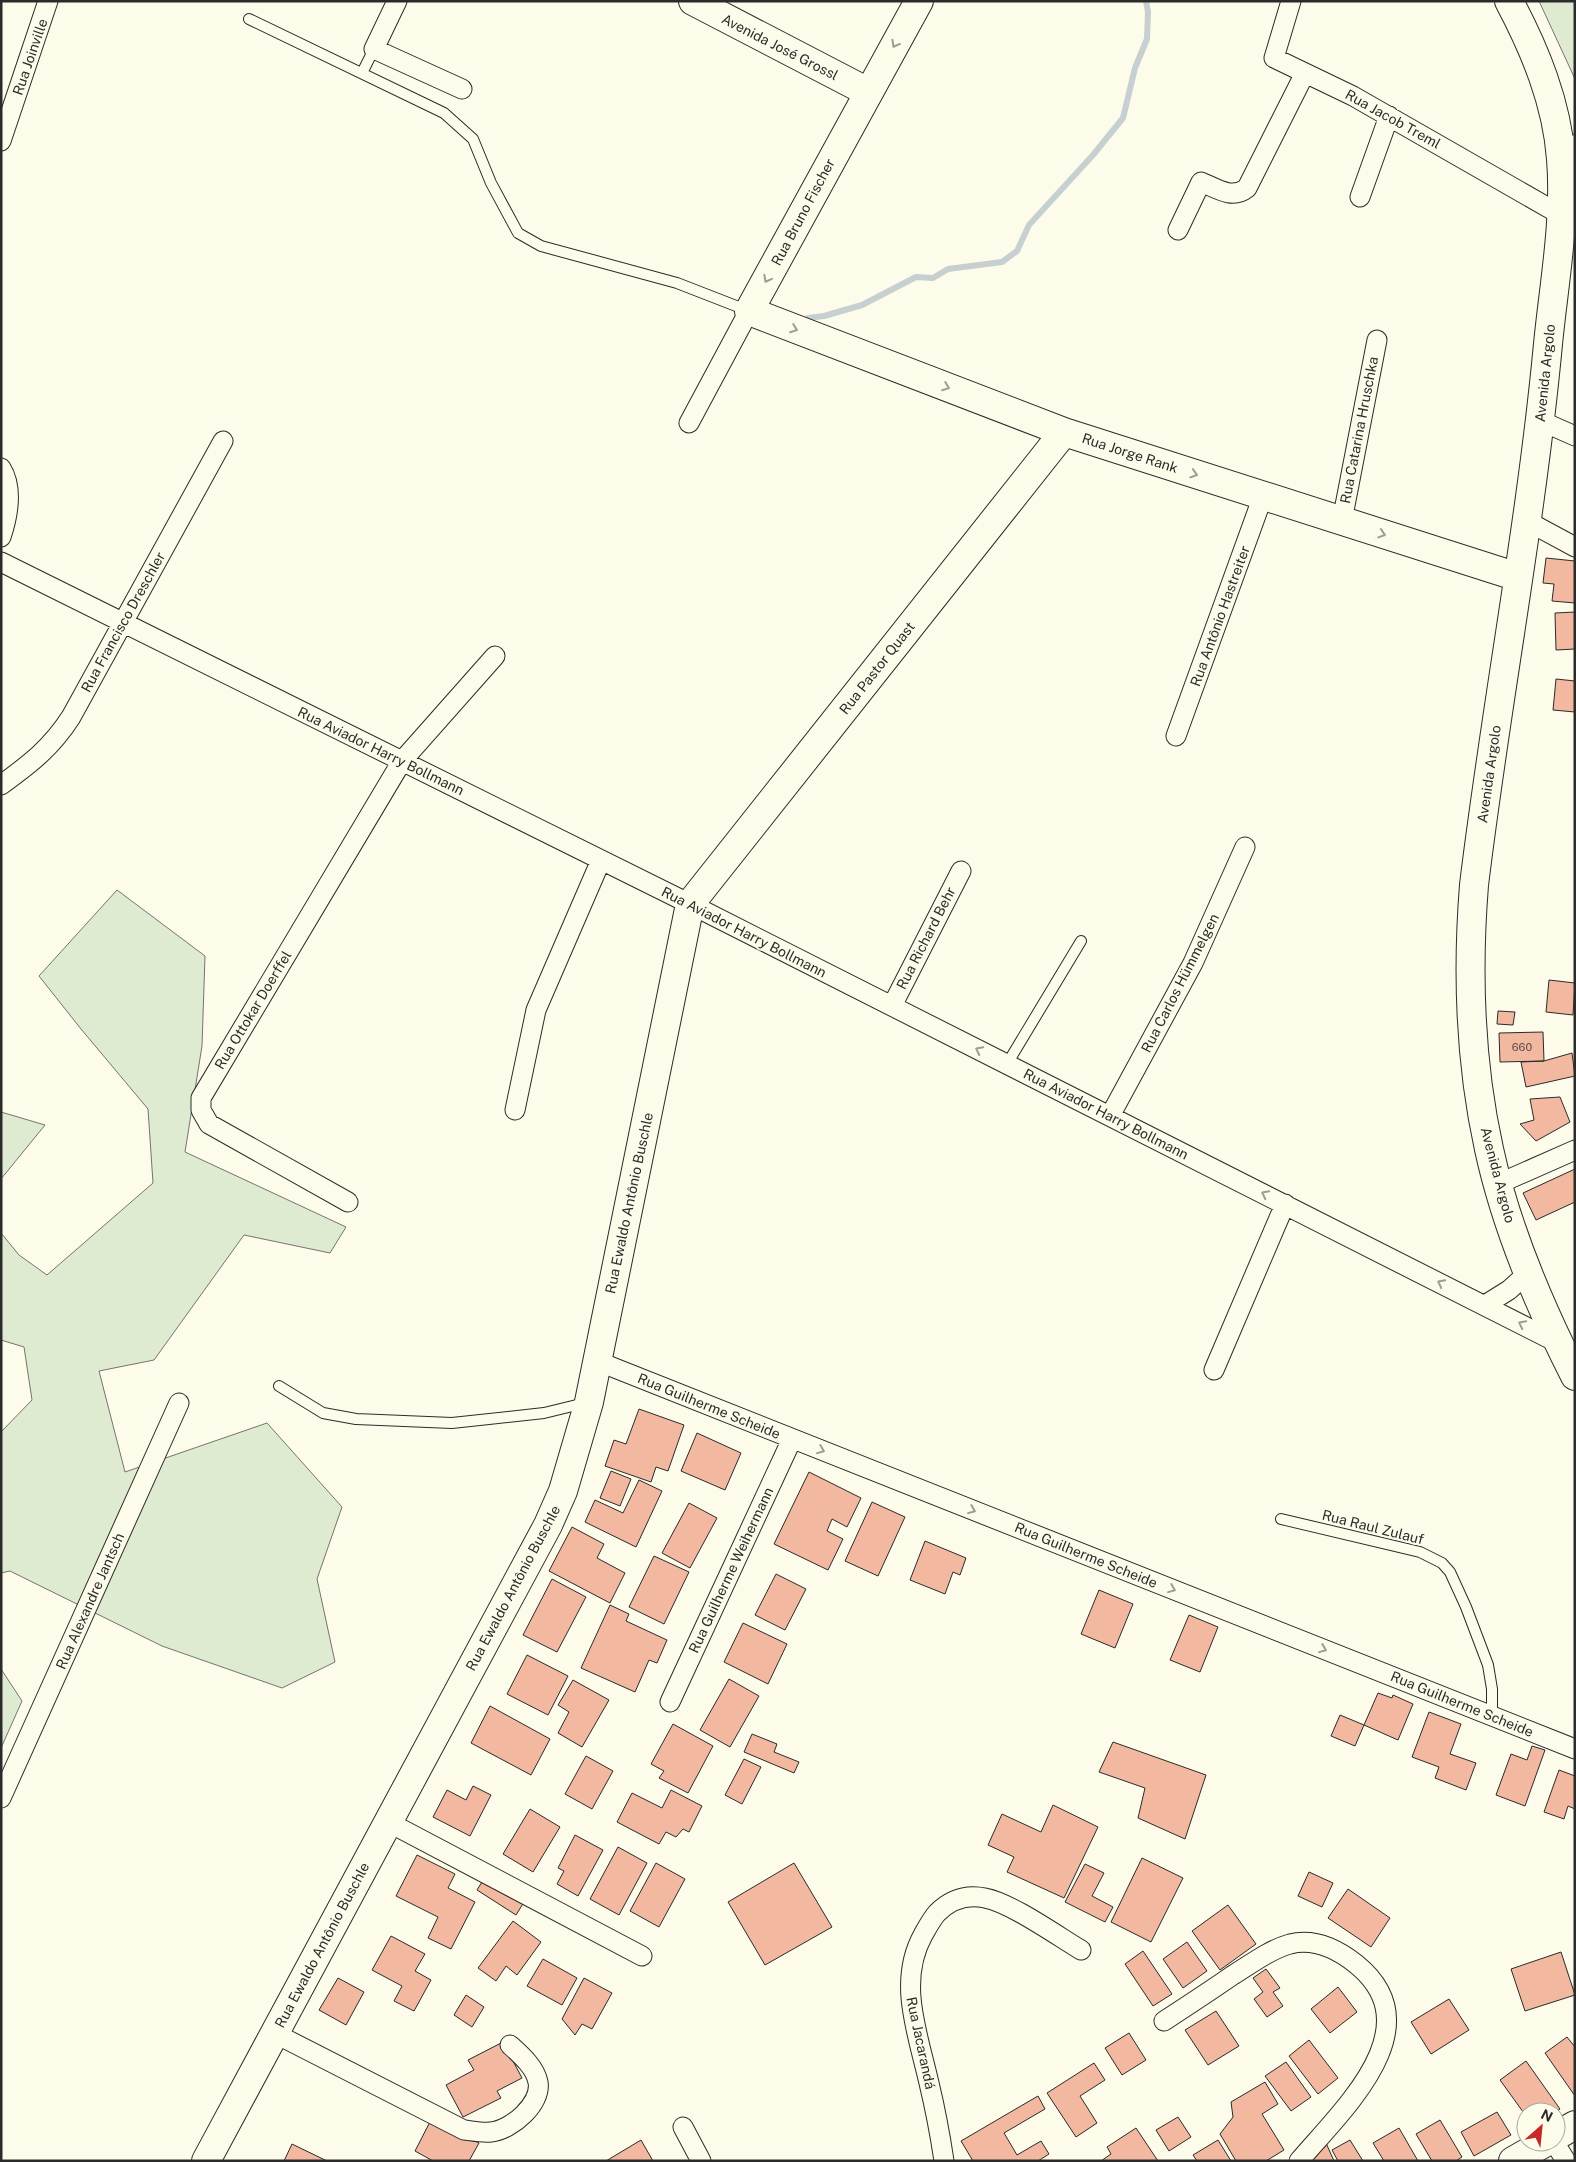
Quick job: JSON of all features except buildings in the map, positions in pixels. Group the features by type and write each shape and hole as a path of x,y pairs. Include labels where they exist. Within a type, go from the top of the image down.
{"street":[{"name":"Rua Joinville","path":"1,141 9,92 48,1"},
{"path":"398,1 374,49 462,89"},
{"name":"Avenida José Grossl","path":"693,1 868,92"},
{"name":"Rua Bruno Fischer","path":"689,423 918,1"},
{"name":"Rua Jacob Treml","path":"1291,1 1274,58 1389,116 1561,215"},
{"name":"Avenida Argolo","path":"1509,1 1543,75 1568,160 1541,421 1480,834 1470,929 1470,980 1477,1077 1486,1135 1498,1184 1528,1272 1562,1342 1575,1376"},
{"path":"1178,230 1201,182 1234,194 1240,194 1247,188 1305,73"},
{"path":"1360,197 1389,116"},
{"name":"Rua Jorge Rank","path":"749,312 1064,432 1518,577"},
{"name":"Rua Catarina Hruschka","path":"1342,521 1377,340"},
{"path":"1541,421 1575,436"},
{"name":"Rua Pastor Quast","path":"690,904 1064,432"},
{"name":"Rua Francisco Dreschler","path":"1,786 29,765 58,738 223,441"},
{"path":"1,468 8,488 8,506 1,537"},
{"name":"Rua Antônio Hastreiter","path":"1176,736 1263,496"},
{"path":"1527,521 1575,547"},
{"name":"Rua Aviador Harry Bollmann","path":"1,562 690,904 1562,1342"},
{"name":"Rua Ottokar Doerffel","path":"348,1202 209,1124 200,1110 200,1098 402,761 495,656"},
{"name":"Rua Carlos Hümmelgen","path":"1110,1116 1193,964 1246,847"},
{"path":"515,1110 536,1010 601,860"},
{"name":"Rua Richard Behr","path":"892,1006 961,871"},
{"name":"Rua Ewaldo Antônio Buschle","path":"206,2161 548,1525 563,1491 589,1402 690,904"},
{"path":"1498,1184 1575,1150"},
{"path":"1214,1370 1285,1204"},
{"path":"1485,1305 1509,1290 1528,1272"},
{"name":"Rua Guilherme Scheide","path":"597,1361 1575,1749"},
{"name":"Rua Alexandre Jantsch","path":"1,1798 179,1403"},
{"name":"Rua Guilherme Weihermann","path":"670,1702 792,1439"},
{"path":"388,1822 642,1956"},
{"name":"Rua Jacarandá","path":"944,2161 930,2082 913,2018 910,1993 911,1970 919,1943 932,1918 947,1904 966,1896 985,1898 1003,1904 1081,1950"},
{"path":"1164,2021 1268,1952 1291,1944 1311,1943 1328,1946 1342,1954 1369,1976 1380,1991 1386,2011 1387,2031 1381,2053 1356,2093 1299,2161"},
{"path":"274,2033 464,2130 480,2133 494,2132 514,2123 531,2108 538,2093 538,2080 529,2063 510,2045"},
{"path":"683,2128 701,2161"},
{"path":"1517,2160 1530,2152"}],"lane":[{"path":"249,19 444,113 473,139 491,183 518,233 541,246 677,282 749,312"},
{"path":"362,73 374,49"},
{"path":"1007,1064 1080,941"},
{"path":"280,1386 323,1413 356,1419 452,1423 544,1413 589,1402"},
{"name":"Rua Raul Zulauf","path":"1281,1519 1420,1552 1442,1563 1450,1572 1462,1598 1488,1665 1492,1689 1492,1716"}],"green space":[{"path":"1539,1 1575,1 1575,79"},
{"path":"117,890 205,956 202,1046 185,1152 346,1227 330,1253 244,1235 154,1360 99,1371 125,1472 267,1423 342,1507 317,1579 335,1662 282,1688 162,1646 10,1571 1,1573 1,1432 32,1400 24,1347 1,1340 1,1233 19,1255 47,1275 153,1183 148,1109 39,976"},
{"path":"1,1112 45,1125 1,1179"},
{"path":"1,1669 22,1701 1,1748"}],"waterway":[{"path":"808,318 824,316 862,305 916,277 933,278 948,269 1002,262 1017,251 1029,225 1093,155 1123,118 1135,68 1147,39 1148,12 1146,1"}]}
